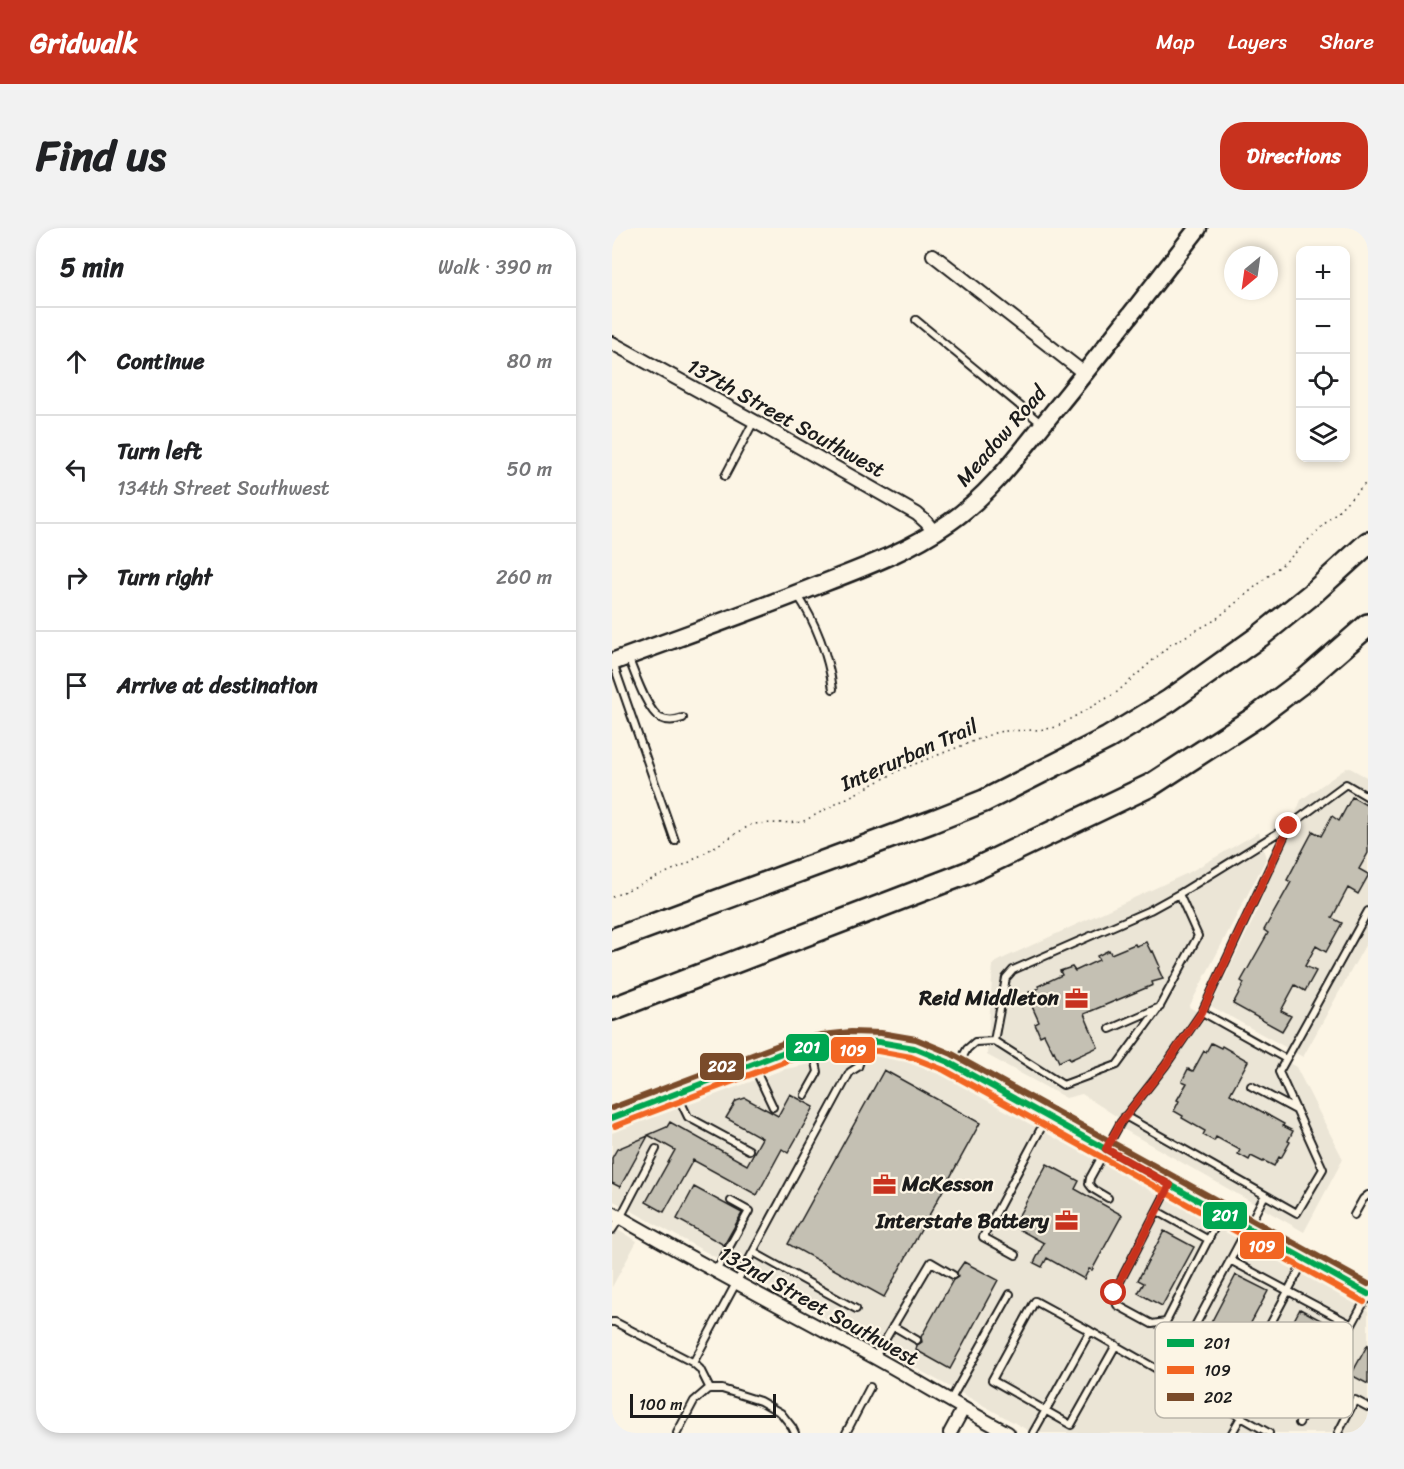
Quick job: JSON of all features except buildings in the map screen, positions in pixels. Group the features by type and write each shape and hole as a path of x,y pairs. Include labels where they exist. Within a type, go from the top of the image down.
{"highway":[{"path":"612,940 984,801 1108,738 1169,700 1260,636 1312,594 1368,543"},
{"path":"612,1010 967,873 1151,785 1256,717 1305,680 1368,625"}],"street":[{"name":"Meadow Road","path":"618,660 887,558 935,533 964,512 987,491 1042,425 1198,228"},
{"path":"933,255 1084,374"},
{"name":"137th Street Southwest","path":"612,343 917,514 935,533"},
{"path":"612,1118 787,1051 851,1041 914,1048 957,1067 1368,1294"},
{"name":"132nd Street Southwest","path":"616,1216 1008,1433"},
{"path":"950,1433 963,1409"}],"lane":[{"path":"916,320 1042,425"},
{"path":"725,476 754,421"},
{"path":"796,594 816,626 833,689"},
{"path":"618,660 658,717 672,722 683,718"},
{"path":"618,660 675,841"},
{"path":"994,1041 1006,978 1013,970 1150,910 1179,894 1289,826 1346,784 1368,797"},
{"path":"1108,1198 1093,1189 1089,1184 1090,1178 1125,1116 1165,1066 1202,1012 1289,826"},
{"path":"957,1067 967,1049 975,1042 994,1041 1063,1085 1117,1065 1160,1006 1198,936 1179,894"},
{"path":"1125,1116 1297,1213 1323,1169 1279,1072 1368,910"},
{"path":"1110,1029 1160,1006"},
{"path":"1202,1012 1286,1059"},
{"path":"693,1363 850,1072 858,1066 873,1042"},
{"path":"805,1095 818,1072 813,1046"},
{"path":"753,1064 773,1107"},
{"path":"1251,1086 1297,1110"},
{"path":"677,1093 688,1117 749,1150"},
{"path":"1016,1255 983,1237 1047,1117"},
{"path":"612,1230 616,1216 656,1149"},
{"path":"1155,1324 1117,1305 1114,1293 1170,1185"},
{"path":"1197,1322 1265,1195"},
{"path":"1354,1215 1368,1195"},
{"path":"716,1272 749,1211 731,1201"},
{"path":"1157,1211 1209,1240"},
{"path":"1166,1322 1222,1213"},
{"path":"753,1252 856,1309"},
{"path":"1272,1322 1305,1259"},
{"path":"1230,1260 1346,1322"},
{"path":"875,1358 931,1262 953,1275"},
{"path":"950,1401 1010,1294"},
{"path":"1353,1323 1368,1294"},
{"path":"1116,1345 1071,1425 992,1380 1035,1301 1116,1345 1155,1367"},
{"path":"612,1322 693,1363 700,1369 710,1389"},
{"path":"894,1326 918,1340"},
{"path":"1033,1433 1090,1331"},
{"path":"846,1433 870,1387"},
{"path":"677,1433 694,1401 708,1389 722,1389 760,1401 781,1413 795,1433"},
{"path":"1353,1404 1355,1400 1368,1407"},
{"path":"1232,1433 1240,1418"},
{"path":"1243,1418 1269,1433"},
{"path":"1299,1423 1302,1418"},
{"path":"1338,1433 1346,1418"}],"path":[{"name":"Interurban Trail","path":"612,897 688,863 752,824 802,822 902,769 997,732 1046,730 1056,727 1116,693 1170,645 1215,620 1290,558 1368,481"}],"shaded area":[{"path":"1348,767 1368,778 1368,940 1303,1057 1211,1006 1254,918 1301,800"},
{"path":"1259,832 1266,859 1189,1007 1296,1067 1343,1159 1304,1232 1116,1125 1119,1118 1082,1094 1066,1098 987,1055 993,964 1190,872"},
{"path":"873,1056 906,1062 941,1075 1368,1311 1368,1433 1033,1433 612,1200 612,1133 785,1069 832,1060"},
{"path":"612,1227 637,1241 612,1287"}],"transit line":[{"name":"202","path":"612,1108 784,1043 851,1032 881,1033 916,1039 952,1054 1368,1284"},
{"name":"201","path":"612,1118 787,1051 851,1041 879,1042 914,1048 948,1062 1368,1294"},
{"name":"109","path":"615,1126 789,1060 851,1050 878,1051 911,1057 944,1070 1364,1302"}],"place":[{"name":"Reid Middleton","path":"1077,998"},
{"name":"McKesson","path":"884,1184"},
{"name":"Interstate Battery","path":"1067,1221"}],"route":[{"path":"1114,1293 1170,1185 1106,1149 1121,1122 1165,1066 1202,1012 1289,826"}]}
